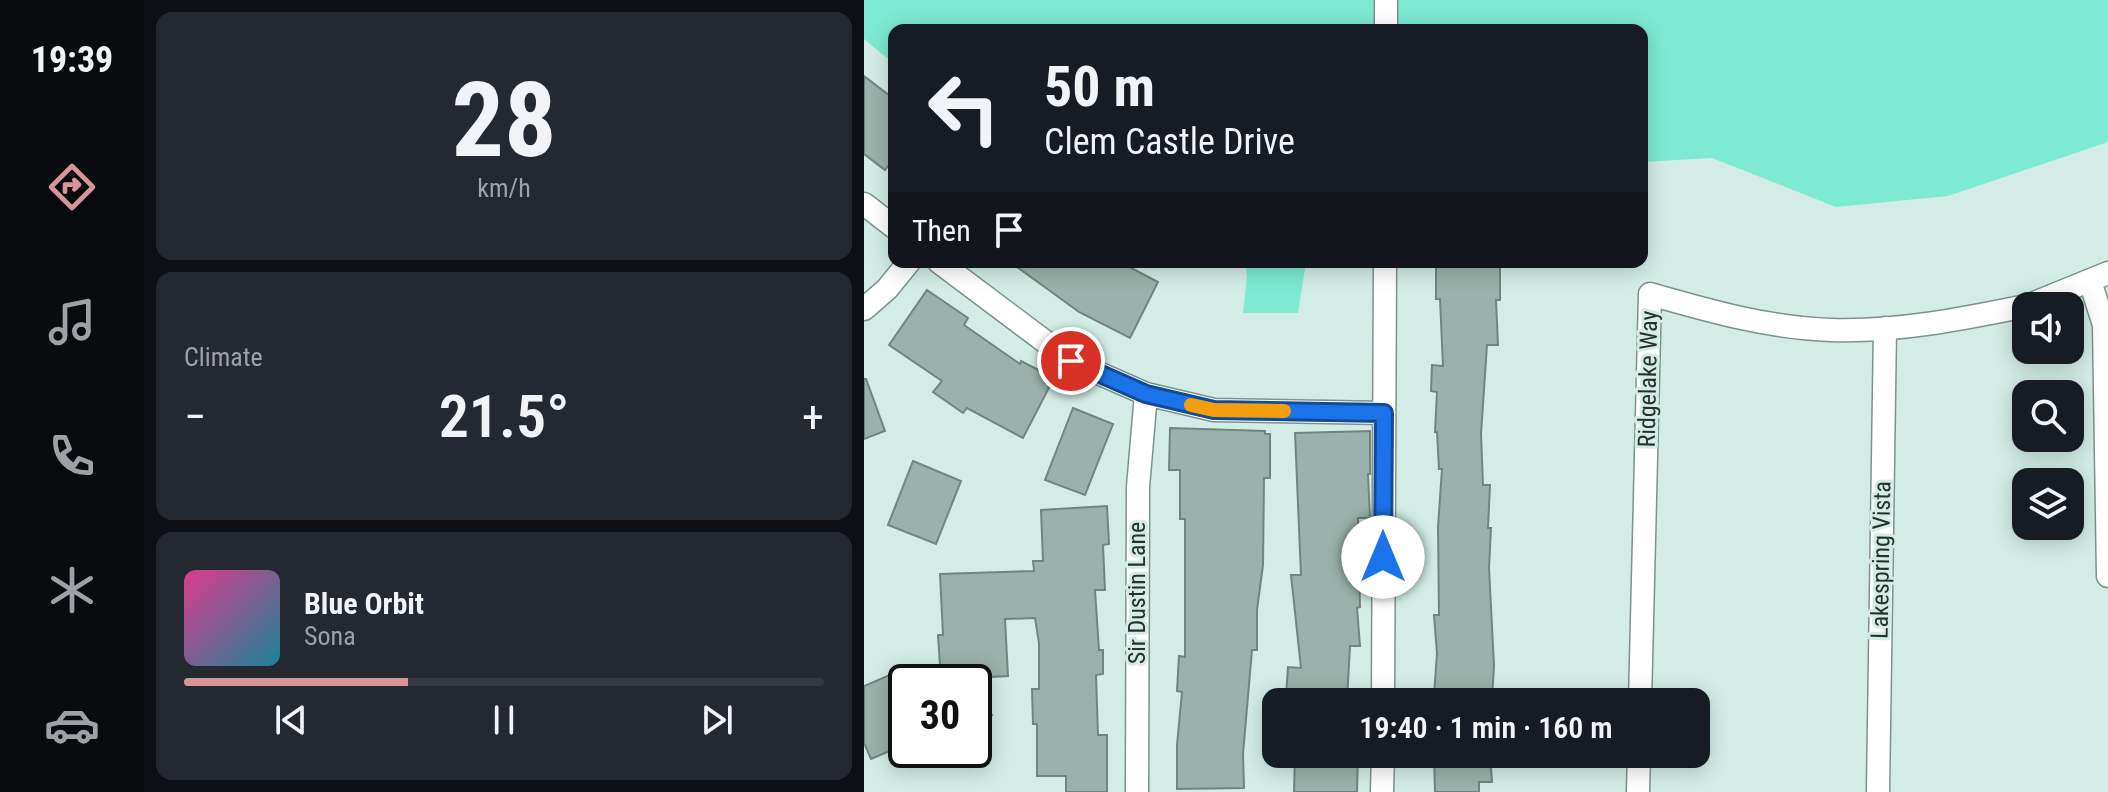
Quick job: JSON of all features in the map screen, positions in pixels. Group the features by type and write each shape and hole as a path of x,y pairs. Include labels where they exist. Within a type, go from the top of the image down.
{"street":[{"path":"1386,0 1386,24"},
{"path":"864,204 888,222"},
{"path":"864,309 887,289 904,268"},
{"path":"947,268 1071,361 1146,394 1214,410 1384,413"},
{"path":"1383,688 1385,268"},
{"path":"2099,277 2105,339 2108,576"},
{"name":"Ridgelake Way","path":"2061,292 2099,277"},
{"name":"Ridgelake Way","path":"1640,688 1650,294 1725,315 1830,330 1927,325 2012,309"},
{"name":"Lakespring Vista","path":"1878,792 1885,328"},
{"name":"Sir Dustin Lane","path":"1137,792 1138,487 1146,394"},
{"path":"1382,792 1383,768"},
{"path":"1638,792 1639,768"}],"green space":[{"path":"864,0 2108,0 2108,142 1948,196 1836,207 1712,158 1648,162 1648,24 888,24 888,59 864,39"},
{"path":"1246,268 1305,268 1298,313 1243,313"}],"building":[{"path":"864,76 888,94 888,166 885,170 864,154"},
{"path":"1018,268 1131,268 1158,282 1130,338 1079,312"},
{"path":"1436,268 1500,268 1500,300 1496,300 1498,345 1487,345 1481,434 1483,485 1490,485 1488,528 1491,528 1489,568 1493,688 1434,688 1437,653 1434,615 1439,615 1438,527 1442,469 1439,469 1435,432 1437,392 1431,391 1432,365 1443,366 1440,299 1436,299"},
{"path":"927,290 968,318 964,325 1020,364 1021,361 1054,378 1023,438 967,408 963,413 933,392 942,381 889,345"},
{"path":"864,379 885,431 864,439"},
{"path":"1073,408 1113,424 1085,495 1045,480"},
{"path":"1170,428 1265,431 1265,434 1270,434 1270,478 1264,478 1263,565 1257,610 1257,650 1252,650 1243,754 1244,788 1177,789 1182,692 1177,691 1179,656 1185,657 1185,519 1180,519 1180,470 1169,470"},
{"path":"1370,431 1370,518 1358,518 1360,607 1357,608 1360,646 1350,646 1348,688 1287,688 1288,667 1301,668 1291,575 1301,575 1295,433"},
{"path":"913,461 961,481 936,544 888,525"},
{"path":"1107,506 1109,544 1103,545 1105,590 1095,590 1099,650 1103,650 1103,674 1096,675 1098,735 1107,735 1107,792 1066,792 1066,776 1037,776 1037,724 1033,724 1032,689 1039,689 1039,643 1035,618 1005,619 1008,676 992,677 992,664 940,664 938,635 943,635 940,574 1034,571 1033,561 1043,561 1041,510"},
{"path":"888,676 888,752 871,759 864,743 864,686"},
{"path":"1295,768 1358,768 1357,792 1294,792"},
{"path":"1434,768 1491,768 1492,782 1479,782 1479,792 1435,792"}],"slow traffic":[{"path":"1191,405 1214,410 1284,411"}],"route":[{"path":"1071,361 1146,394 1214,410 1384,413 1383,557"}]}
